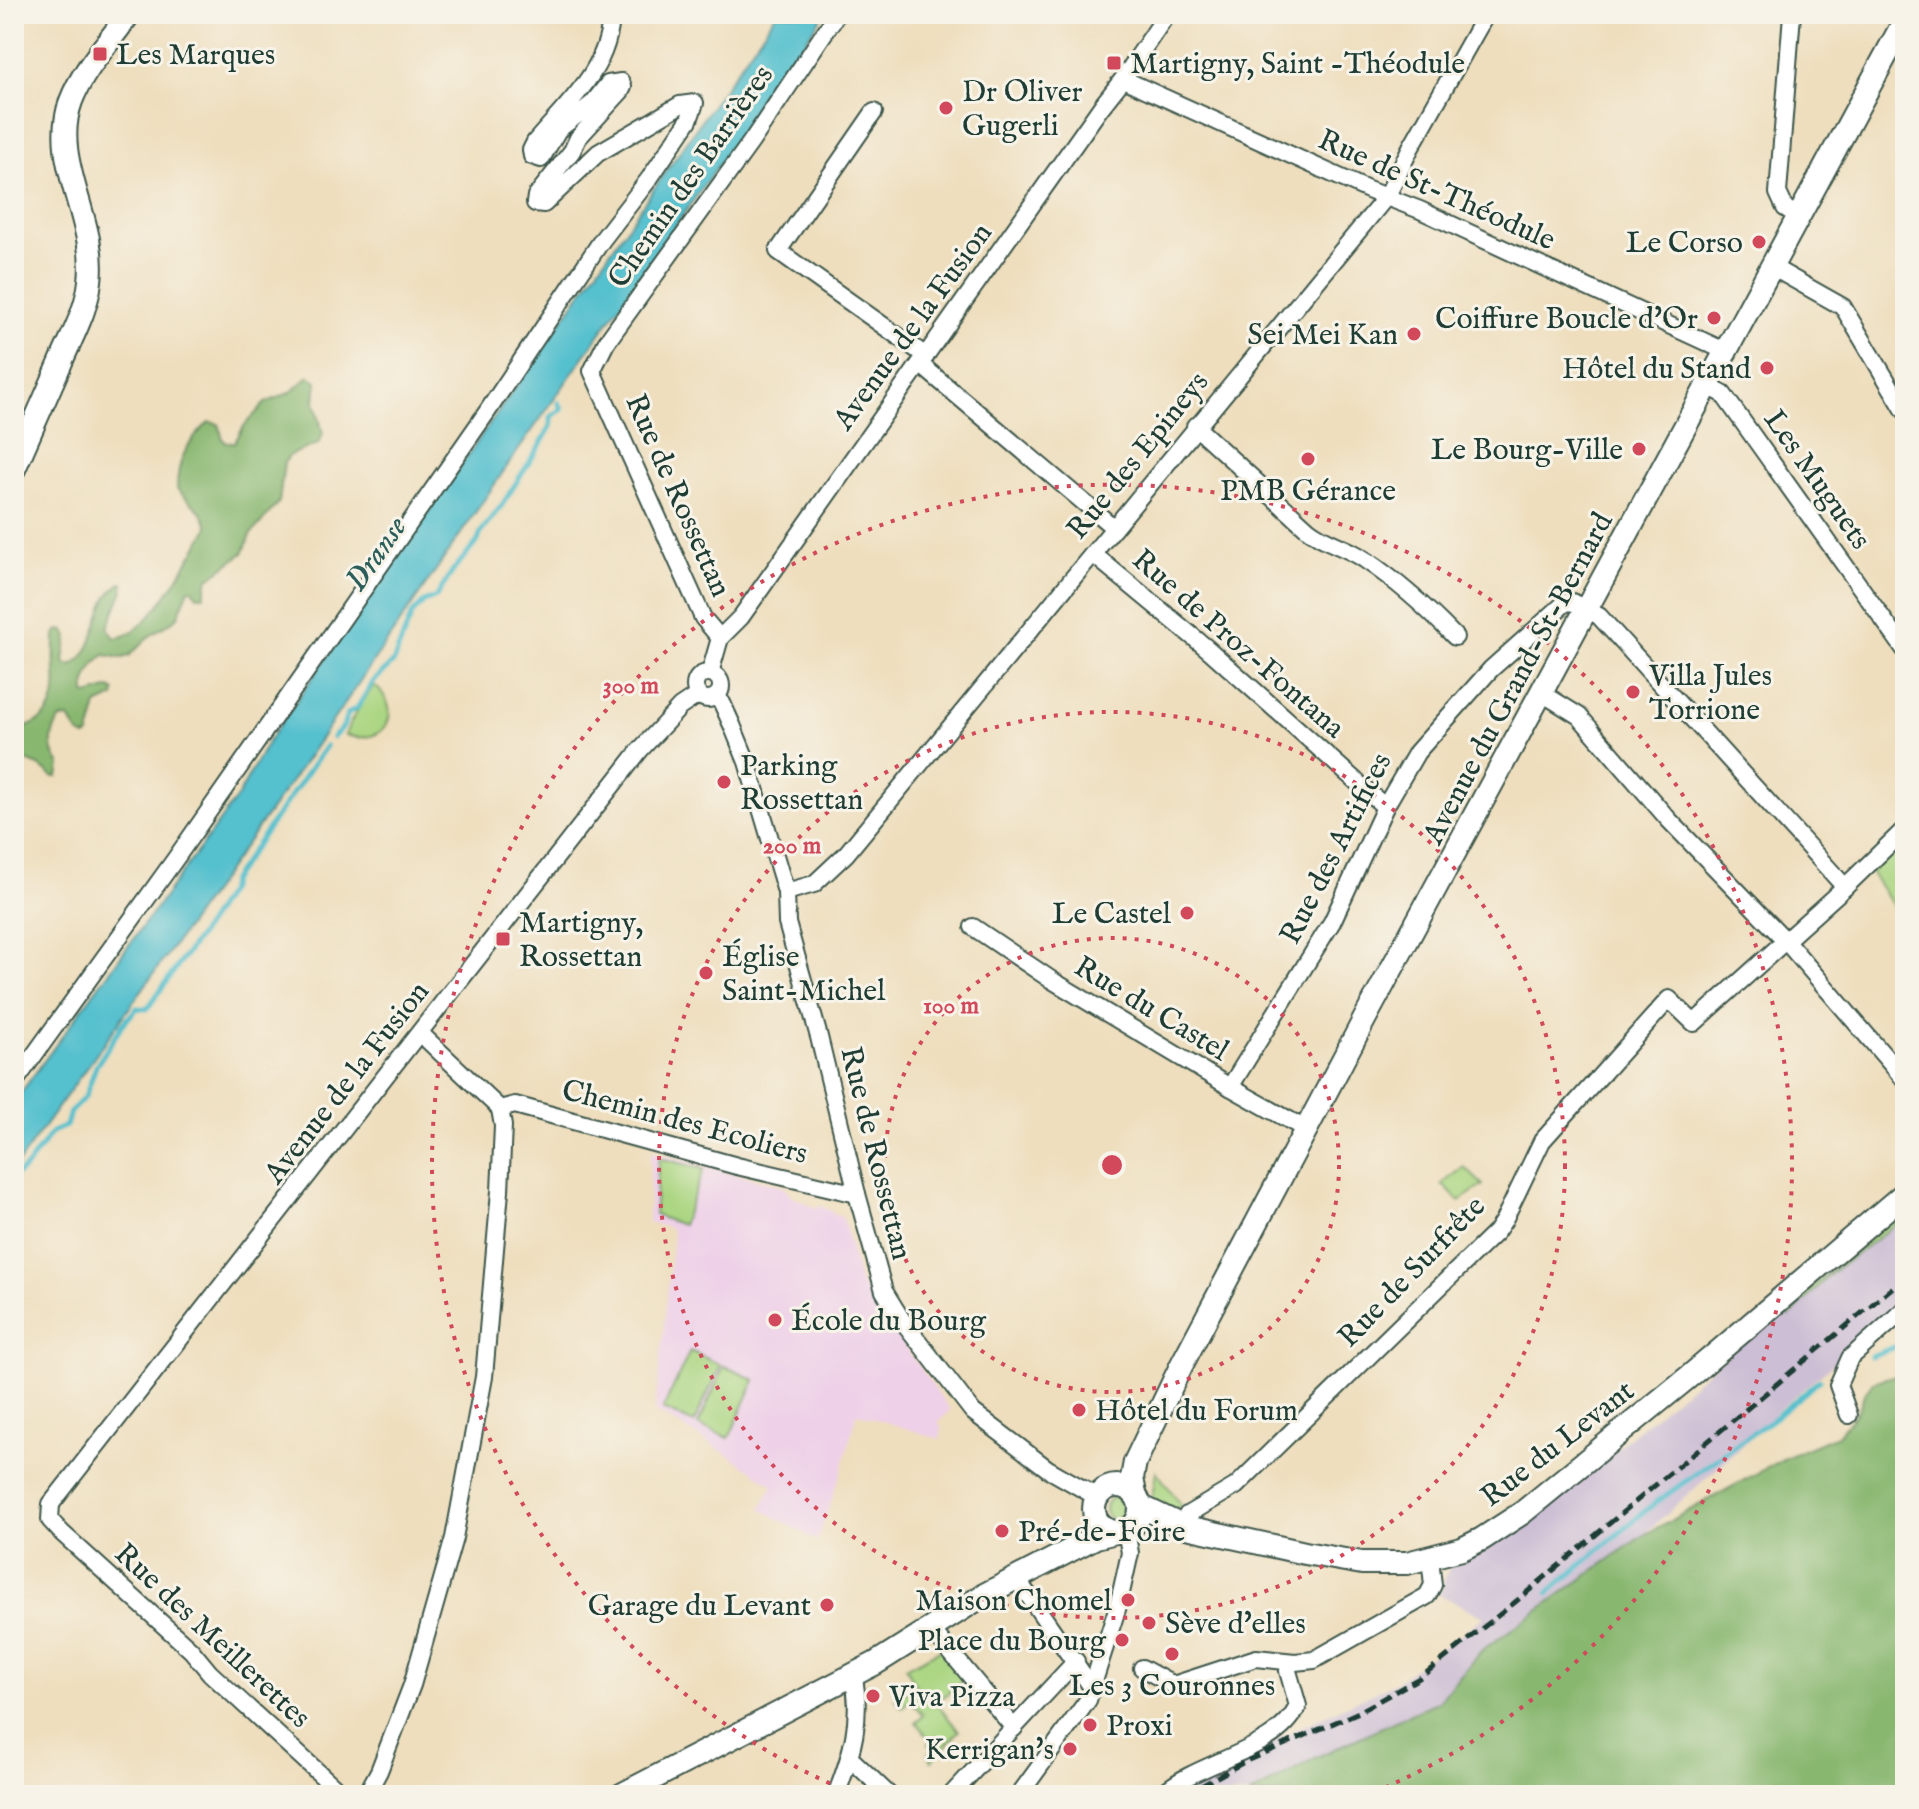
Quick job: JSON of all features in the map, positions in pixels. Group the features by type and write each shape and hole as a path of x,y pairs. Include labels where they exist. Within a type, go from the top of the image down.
{"street":[{"path":"14,469 77,326 90,282 89,239 66,145 69,106 84,76 129,14"},
{"path":"14,1083 176,858 469,438 602,240 689,120 695,103 680,105 598,153 544,204 535,203 536,196 572,151 578,138 623,87 621,82 608,84 593,103 556,133 541,159 532,156 535,142 598,65 607,46 611,14"},
{"name":"Chemin des Barrières","path":"592,371 606,343 751,142 837,14"},
{"name":"Avenue de la Fusion","path":"710,673 720,638 741,617 1167,14"},
{"name":"Rue des Epineys","path":"786,892 814,884 846,854 1387,196 1486,14"},
{"path":"1791,15 1778,193 1783,205 1798,216"},
{"name":"Avenue du Grand-St-Bernard","path":"984,1595 1130,1518 1135,1462 1182,1364 1905,20"},
{"name":"Rue de St-Théodule","path":"1123,79 1727,352"},
{"path":"874,112 778,251 923,360 1113,527"},
{"path":"1772,267 1843,307 1905,411"},
{"name":"Rue de Rossettan","path":"592,371 703,618 720,638"},
{"name":"Les Muguets","path":"1708,386 1723,394 1905,650"},
{"path":"1195,426 1317,536 1361,556 1398,584 1455,637"},
{"name":"Rue de Proz-Fontana","path":"1093,554 1209,650 1385,807"},
{"name":"Rue des Artifices","path":"1230,1087 1332,922 1385,807 1417,752 1491,669 1565,603 1572,602 1587,608"},
{"path":"1587,608 1599,616 1845,887"},
{"name":"Avenue de la Fusion","path":"49,1513 51,1504 94,1448 421,1034 640,750 680,707 698,695 696,682 703,674 717,676 721,683 721,691 716,697"},
{"path":"1542,693 1579,716 1669,820 1785,940 1905,1080"},
{"path":"698,695 706,700 716,697"},
{"name":"Rue de Rossettan","path":"716,697 722,703 747,762 786,892 787,923 884,1291 966,1404 981,1419 1048,1469 1100,1499"},
{"path":"1785,940 1905,829"},
{"name":"Rue du Castel","path":"973,927 1050,979 1307,1130"},
{"name":"Rue de Surfrête","path":"1181,1525 1187,1515 1236,1486 1496,1232 1542,1141 1669,999 1694,1023 1785,940"},
{"path":"366,1795 379,1771 412,1685 454,1538 484,1377 500,1191 503,1126 500,1109 492,1098 421,1034"},
{"name":"Chemin des Ecoliers","path":"500,1109 515,1105 737,1166 857,1194"},
{"name":"Rue du Levant","path":"1130,1518 1181,1525 1362,1563 1407,1563 1462,1549 1522,1513 1691,1375 1905,1193"},
{"path":"1849,1415 1838,1385 1850,1358 1905,1309"},
{"name":"Avenue du Grand-St-Bernard","path":"621,1795 932,1630 984,1595 1018,1566 1073,1536 1100,1499 1148,1415 1182,1364"},
{"path":"1019,1795 1084,1706 1118,1606 1130,1553 1130,1518 1124,1487 1100,1499 1102,1526 1130,1518"},
{"name":"Rue des Meillerettes","path":"49,1513 50,1520 62,1533 343,1795"},
{"path":"1142,1668 1173,1685 1256,1658 1289,1662 1314,1660 1427,1596 1433,1585 1430,1558"},
{"path":"1017,1579 1091,1686"},
{"path":"932,1630 1014,1728"},
{"path":"951,1795 1076,1661"},
{"path":"1161,1795 1175,1782 1267,1737 1289,1719 1298,1706 1288,1671 1289,1662"},
{"path":"836,1795 850,1758 858,1710 853,1674"},
{"path":"850,1758 889,1795"}],"shaded area":[{"name":"École du Bourg","path":"651,1152 781,1186 795,1198 817,1208 819,1205 843,1218 859,1282 950,1410 938,1423 942,1428 940,1439 857,1413 841,1473 817,1541 761,1509 773,1485 655,1411 673,1236 671,1229 648,1223"},
{"path":"1905,1210 1905,1304 1777,1411 1642,1536 1481,1650 1439,1701 1317,1757 1250,1795 1171,1795 1195,1778 1396,1682 1484,1617 1439,1594 1449,1568 1512,1536 1851,1251"}],"green space":[{"path":"309,376 317,381 315,401 323,434 318,444 290,455 284,463 279,502 251,534 243,553 208,579 204,596 197,596 193,589 189,589 177,618 150,636 129,656 105,655 97,662 88,677 85,694 110,688 115,691 114,697 97,705 89,735 85,737 78,733 69,718 61,719 57,724 52,742 60,764 58,777 14,756 14,731 36,723 53,704 56,684 55,634 58,630 65,631 68,636 64,660 71,666 88,649 105,601 121,583 124,584 123,590 108,628 115,638 128,634 141,625 167,594 207,530 208,525 201,512 177,489 182,460 195,437 209,422 219,424 223,440 235,442 244,426 265,403 291,392"},
{"path":"374,685 389,706 386,725 371,736 345,735 354,715"},
{"path":"1905,841 1905,923 1870,872"},
{"path":"659,1158 704,1169 682,1225 654,1215"},
{"path":"1464,1167 1483,1185 1459,1201 1442,1184"},
{"path":"1905,1209 1905,1217 1828,1276 1789,1317 1784,1314 1750,1338"},
{"path":"690,1351 721,1365 694,1423 663,1409"},
{"path":"724,1366 755,1380 729,1438 698,1425"},
{"path":"1905,1372 1905,1795 1250,1795 1317,1757 1439,1701 1481,1651 1642,1536 1783,1459 1838,1435 1859,1409 1864,1394 1873,1382"},
{"path":"1156,1471 1180,1503 1180,1508 1165,1506 1152,1497"},
{"path":"1117,1497 1125,1501 1129,1509 1125,1517 1117,1521 1109,1517 1105,1509 1109,1501"},
{"path":"942,1649 966,1678 936,1703 959,1731 932,1761 928,1754 934,1749 929,1744 931,1741 916,1722 923,1715 910,1700 902,1707 895,1699 916,1686 906,1667"}],"water":[{"name":"Dranse","path":"776,14 824,14 297,773 14,1169 14,1102 238,796 265,746"}],"waterway":[{"path":"333,737 373,682 393,663 412,614 424,602 436,597 478,541 539,447 551,426 551,417 562,409 559,403"},
{"path":"14,1177 27,1166 52,1132 66,1126 70,1112 85,1097 96,1066 123,1024 137,1008 147,1009 199,936 228,891 231,881 326,746"},
{"path":"1871,1356 1905,1340"},
{"path":"1548,1593 1651,1506 1774,1418 1820,1380"}],"railway":[{"path":"1185,1795 1244,1762 1359,1712 1421,1677 1905,1277"}],"place":[{"name":"Les Marques","path":"100,54"},
{"name":"Martigny, Saint -Théodule","path":"1114,63"},
{"name":"Dr Oliver Gugerli","path":"946,108"},
{"name":"Le Corso","path":"1759,242"},
{"name":"Coiffure Boucle d'Or","path":"1714,318"},
{"name":"Sei Mei Kan","path":"1414,334"},
{"name":"Hôtel du Stand","path":"1767,368"},
{"name":"Le Bourg-Ville","path":"1639,449"},
{"name":"PMB Gérance","path":"1308,459"},
{"name":"Villa Jules Torrione","path":"1633,692"},
{"name":"Parking Rossettan","path":"724,782"},
{"name":"Le Castel","path":"1187,913"},
{"name":"Martigny, Rossettan","path":"503,939"},
{"name":"Église Saint-Michel","path":"706,973"},
{"name":"École du Bourg","path":"775,1320"},
{"name":"Hôtel du Forum","path":"1079,1410"},
{"name":"Pré-de-Foire","path":"1002,1531"},
{"name":"Maison Chomel","path":"1128,1600"},
{"name":"Garage du Levant","path":"827,1605"},
{"name":"Sève d'elles","path":"1149,1623"},
{"name":"Place du Bourg","path":"1122,1640"},
{"name":"Les 3 Couronnes","path":"1172,1654"},
{"name":"Viva Pizza","path":"873,1696"},
{"name":"Proxi","path":"1090,1725"},
{"name":"Kerrigan's","path":"1070,1749"}]}
